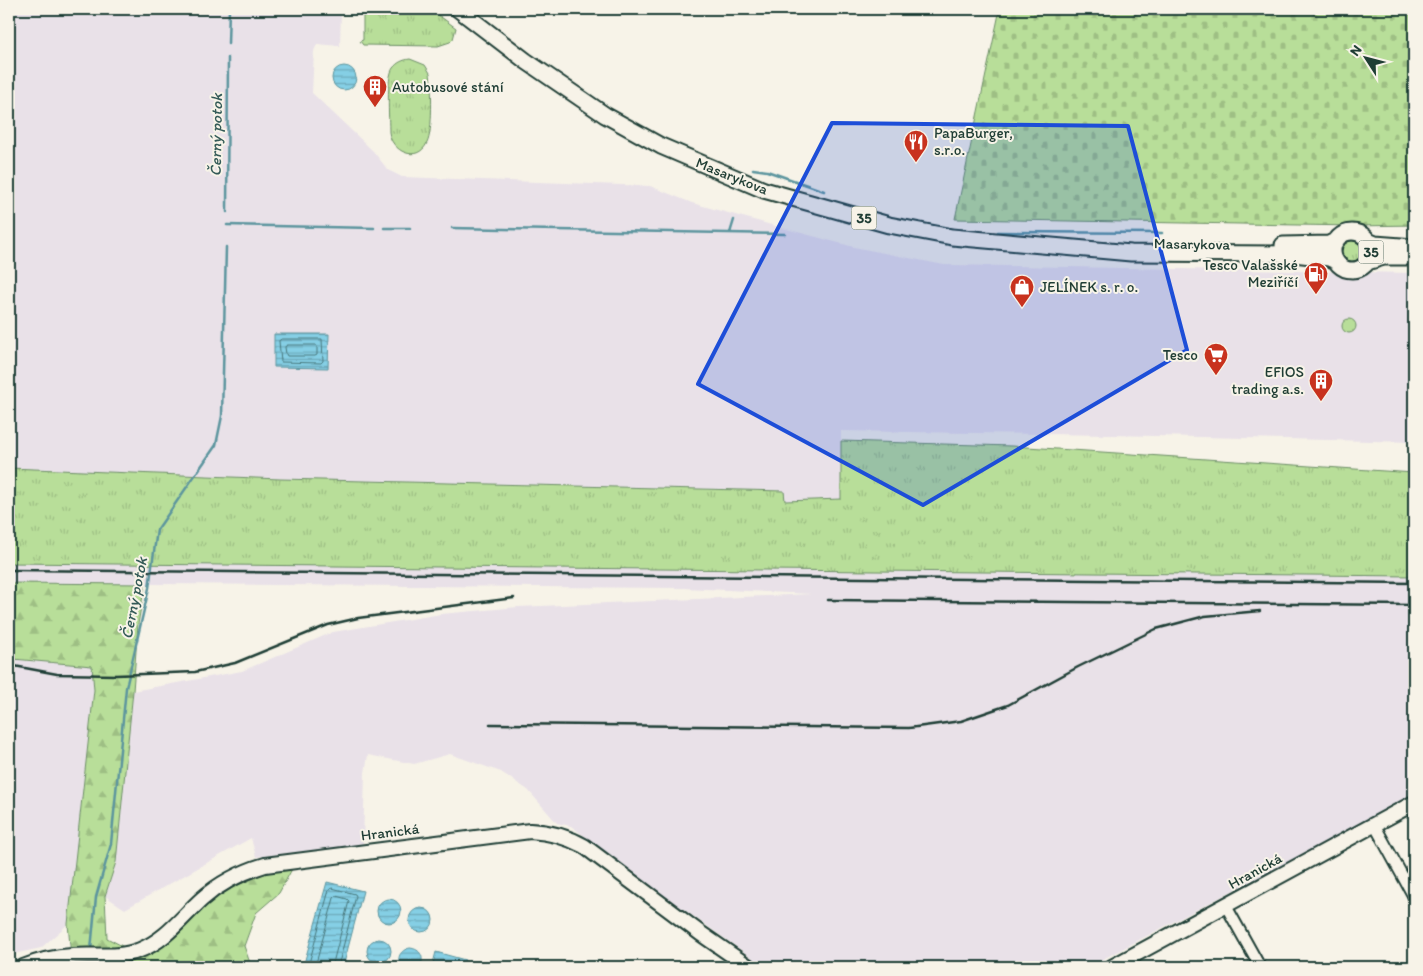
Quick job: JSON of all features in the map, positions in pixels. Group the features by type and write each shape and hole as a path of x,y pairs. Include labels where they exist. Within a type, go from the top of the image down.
{"main road":[{"name":"Masarykova","path":"458,9 526,61 604,115 661,146 764,190 889,226 952,237 1131,252 1294,254 1329,258 1351,270 1358,269 1367,262 1384,257 1414,257"},
{"name":"Masarykova","path":"1046,244 1329,244 1342,235 1353,232 1374,244 1414,247"},
{"name":"35","path":"1336,240 1333,250 1336,261"},
{"name":"35","path":"1367,262 1371,252 1368,241"}],"street":[{"name":"Hranická","path":"1112,967 1414,803"},
{"path":"1374,824 1414,897"},
{"name":"Hranická","path":"23,967 50,959 113,956 132,953 156,942 215,889 238,875 260,866 530,831 552,833 584,846 700,933 749,967"},
{"path":"1226,906 1260,967"}],"highlighted area":[{"path":"832,123 1128,126 1187,350 923,505 698,384"}],"shaded area":[{"path":"9,9 341,9 340,46 317,44 314,51 312,93 373,151 388,170 402,177 650,186 692,203 790,230 854,247 944,265 1414,273 1414,442 841,431 841,499 784,501 784,491 280,479 9,468"},
{"path":"9,563 1414,576 1414,795 1088,967 765,967 673,902 571,826 557,823 528,790 501,772 450,754 414,764 368,755 365,773 363,844 256,857 251,838 125,909 105,896 116,862 133,691 242,671 333,632 441,614 518,607 812,594 684,588 9,583"},
{"path":"9,656 13,659 92,666 94,690 68,924 41,948 9,955"}],"green space":[{"path":"363,9 430,9 456,28 453,39 450,42 438,46 363,45 360,41 363,40"},
{"path":"1000,9 1414,9 1414,225 1355,226 955,219"},
{"path":"410,59 425,65 430,73 432,98 427,143 423,149 411,154 399,149 391,139 388,108 389,80 393,68 397,64"},
{"path":"1348,241 1356,241 1362,247 1362,255 1356,261 1348,261 1342,255 1342,247"},
{"path":"1349,319 1354,321 1356,326 1354,331 1349,333 1344,331 1342,326 1344,321"},
{"path":"841,441 1012,446 1414,473 1414,576 9,563 9,468 280,479 784,491 785,501 841,499"},
{"path":"9,583 145,584 138,624 116,862 105,896 107,938 126,948 153,939 231,888 269,872 292,869 279,893 256,913 244,946 250,963 255,967 72,967 68,924 94,690 92,666 13,659 9,656"}],"water":[{"path":"344,66 349,67 355,73 355,83 349,89 344,90 339,89 333,83 332,78 333,73 339,67"},
{"path":"274,334 329,334 328,368 274,367"},
{"path":"327,882 363,891 343,967 303,967"},
{"path":"389,899 394,900 400,906 400,916 394,922 389,923 384,922 378,916 377,911 378,906 384,900"},
{"path":"421,908 430,911 433,920 430,929 421,932 412,929 409,920 412,911"},
{"path":"379,939 388,942 391,951 388,960 379,963 370,960 367,951 370,942"},
{"path":"410,948 417,950 421,955 420,967 401,967 400,955"},
{"path":"436,952 465,960 462,967 432,967"}],"waterway":[{"name":"Černý potok","path":"228,44 229,9"},
{"name":"Černý potok","path":"227,212 228,58"},
{"path":"753,169 767,171 824,191"},
{"path":"730,233 734,220"},
{"path":"227,225 374,228"},
{"path":"384,228 410,228"},
{"path":"452,228 785,234"},
{"path":"998,232 1162,233"},
{"name":"Černý potok","path":"91,950 96,897 111,844 126,688 149,588 157,530 216,445 222,416 226,247"},
{"name":"Černý potok","path":"89,967 90,961"}],"railway":[{"path":"9,570 1414,583"},
{"path":"9,665 57,674 116,675 195,672 235,663 328,625 358,618 514,598"},
{"path":"828,600 1414,605"},
{"path":"490,724 909,728 961,721 1008,705 1078,667 1156,629 1205,616 1260,611"}],"place":[{"name":"Autobusové stání","path":"375,108"},
{"name":"PapaBurger, s.r.o.","path":"916,163"},
{"name":"Tesco Valašské Meziříčí","path":"1316,295"},
{"name":"JELÍNEK s. r. o.","path":"1022,308"},
{"name":"Tesco","path":"1216,376"},
{"name":"EFIOS trading a.s.","path":"1321,402"}]}
